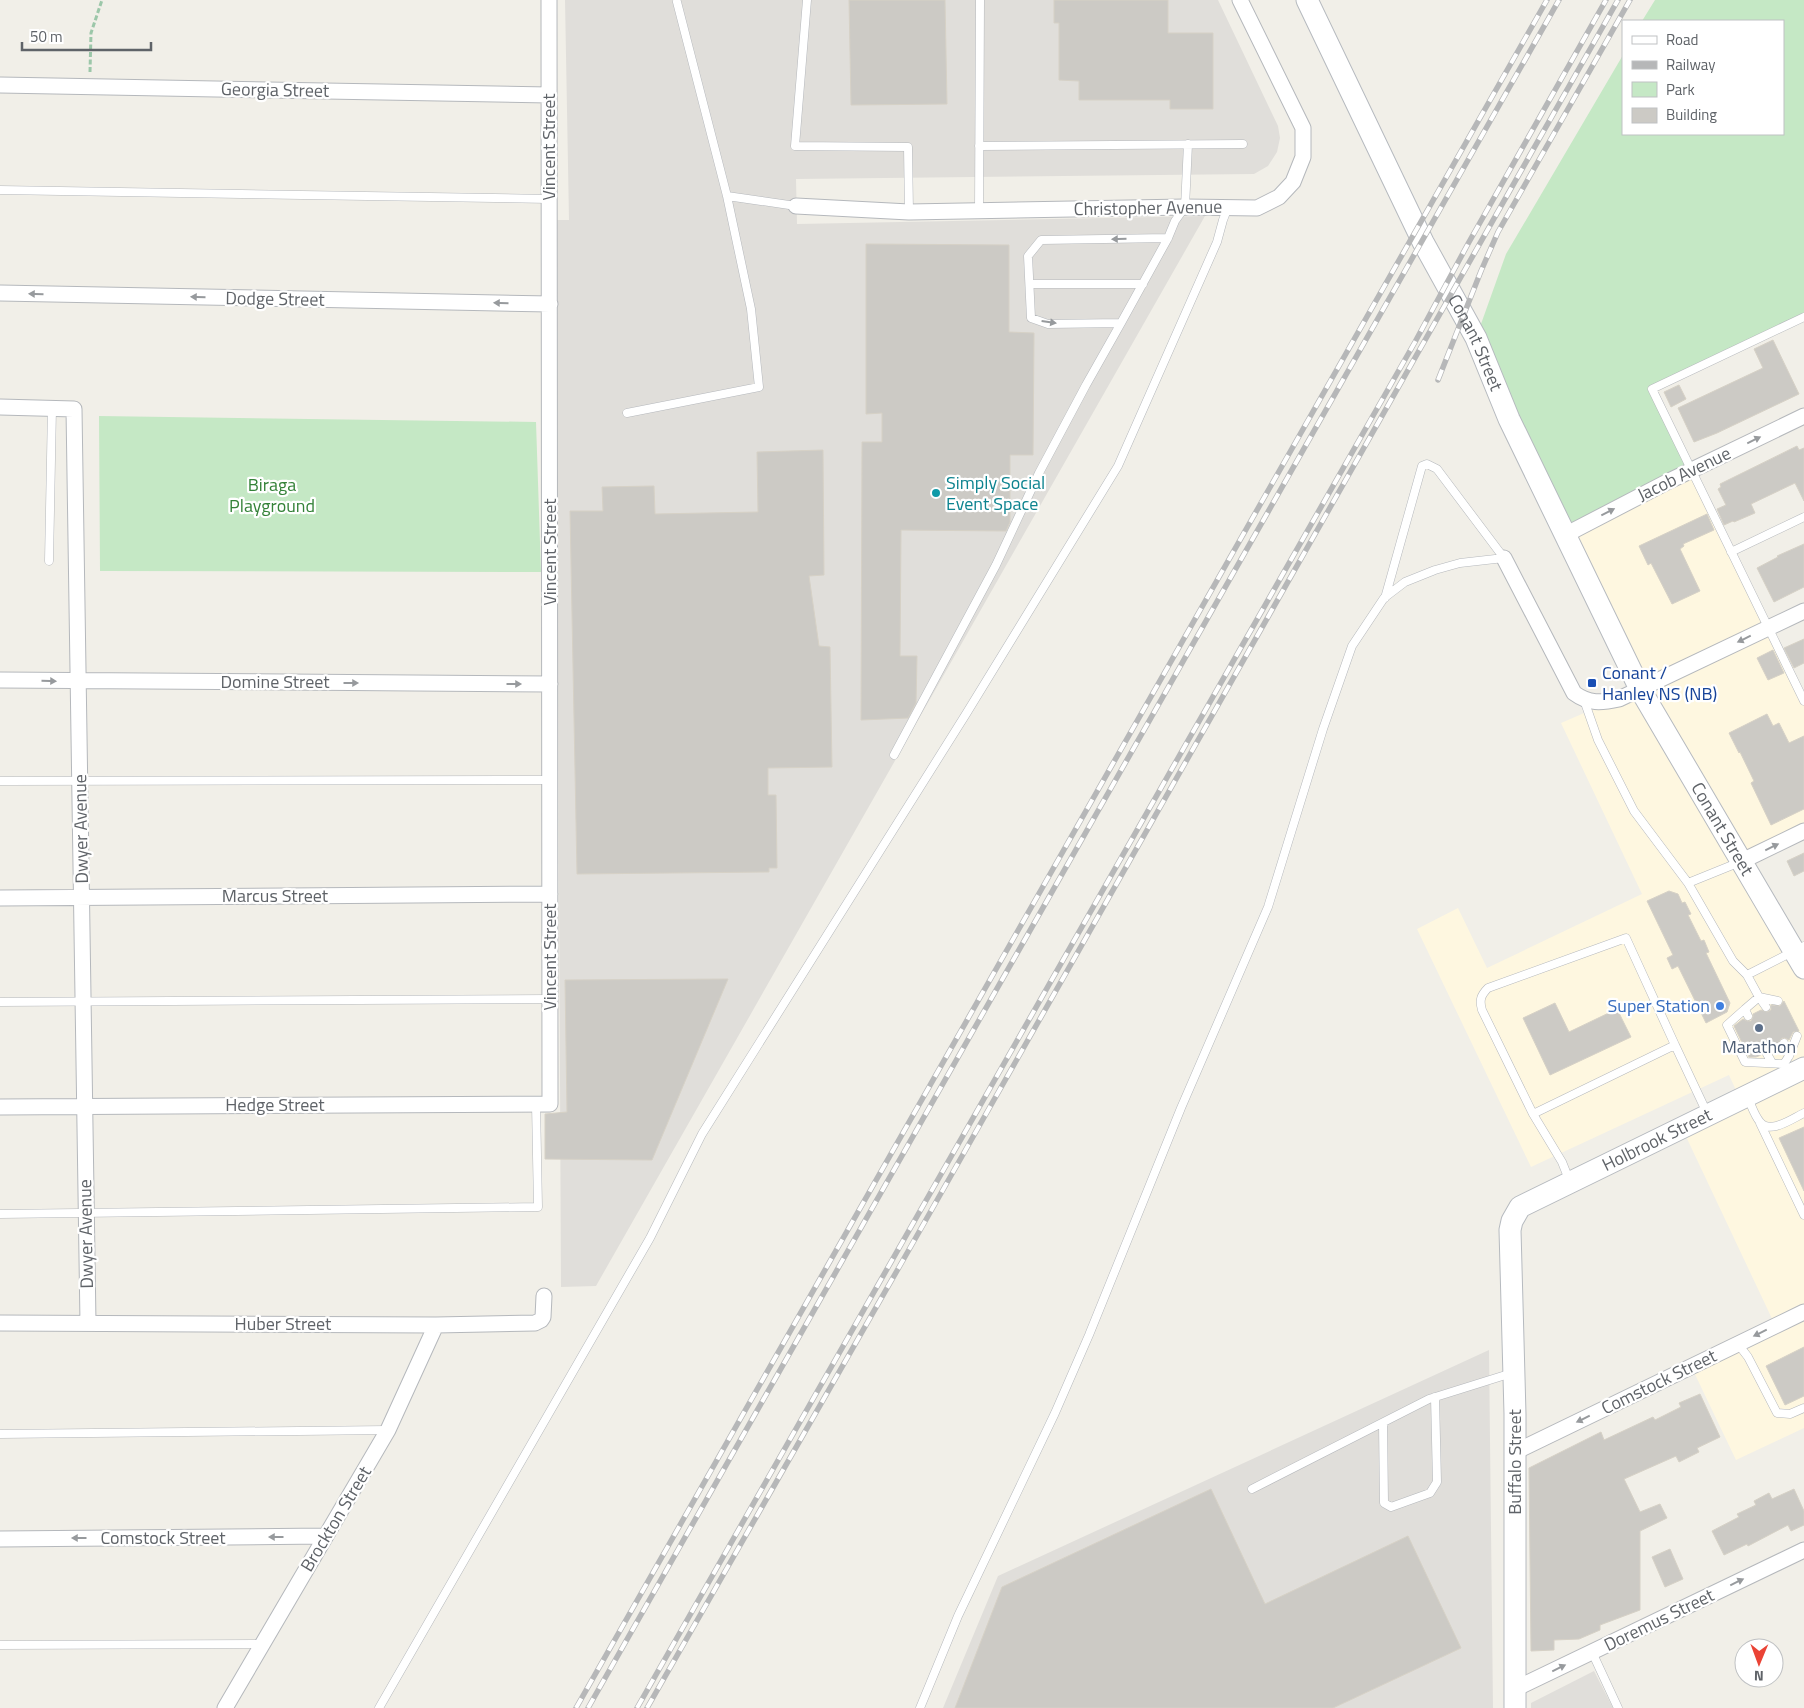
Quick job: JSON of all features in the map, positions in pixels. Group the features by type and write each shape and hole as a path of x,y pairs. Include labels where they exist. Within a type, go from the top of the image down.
{"main road":[{"name":"Conant Street","path":"1306,0 1423,242 1476,338 1509,419 1640,689 1740,862 1801,955"},
{"name":"Holbrook Street","path":"1514,1216 1520,1208 1747,1096 1792,1066"},
{"name":"Buffalo Street","path":"1514,1216 1510,1230 1515,1452 1515,1699"}],"street":[{"name":"Vincent Street","path":"543,1104 550,999 549,0"},
{"name":"Christopher Avenue","path":"796,206 909,212 1184,207 1257,208 1278,198 1292,182 1302,162 1304,148 1303,128 1240,0"},
{"name":"Georgia Street","path":"0,85 549,95"},
{"name":"Dodge Street","path":"0,293 550,304"},
{"name":"Dwyer Avenue","path":"0,407 74,409 88,1323"},
{"name":"Jacob Avenue","path":"1565,535 1691,470 1804,416"},
{"path":"1504,558 1574,693 1584,700 1610,701 1640,689 1804,611"},
{"name":"Domine Street","path":"0,680 550,684"},
{"path":"1740,862 1804,831"},
{"name":"Marcus Street","path":"0,898 550,894"},
{"name":"Hedge Street","path":"0,1107 543,1104"},
{"name":"Huber Street","path":"0,1323 436,1325 535,1323 543,1317 544,1296"},
{"name":"Comstock Street","path":"1515,1452 1804,1312"},
{"name":"Brockton Street","path":"225,1708 388,1430 436,1325"},
{"name":"Comstock Street","path":"0,1539 325,1536"},
{"name":"Doremus Street","path":"1515,1699 1592,1652 1804,1550"}],"lane":[{"path":"807,0 795,146 908,147 909,212"},
{"path":"979,211 980,0"},
{"path":"627,413 759,387 751,309 727,196 677,2"},
{"path":"894,755 996,565 1039,473 1076,402 1122,323 1184,207 1188,144"},
{"path":"979,146 1243,144"},
{"path":"0,190 550,199"},
{"path":"727,196 796,206"},
{"path":"379,1708 650,1238 702,1134 977,697 1118,466 1217,242 1228,208"},
{"path":"1122,323 1048,324 1031,318 1028,256 1041,240 1168,238"},
{"path":"1030,284 1143,284"},
{"path":"1804,317 1652,389 1804,700"},
{"path":"48,561 52,408"},
{"path":"1385,598 1422,466 1427,464 1437,469 1504,558"},
{"path":"1731,552 1804,516"},
{"path":"920,1708 958,1616 1089,1335 1181,1108 1268,907 1323,729 1352,646 1384,598 1405,582 1435,570 1460,563 1504,558"},
{"path":"1584,700 1598,740 1634,811 1688,882 1733,962 1747,975 1766,1007"},
{"path":"0,781 550,780"},
{"path":"1688,882 1740,862"},
{"path":"1570,1183 1562,1162 1534,1114 1482,1010 1480,1004 1481,996 1488,988 1626,938 1708,1115"},
{"path":"1747,975 1801,955"},
{"path":"1759,997 1778,1001"},
{"path":"1759,997 1746,1013 1727,1025 1745,1062 1792,1066"},
{"path":"0,1002 550,999"},
{"path":"1792,1066 1797,1036"},
{"path":"1784,1043 1792,1066"},
{"path":"1534,1114 1675,1045"},
{"path":"1766,1052 1772,1063"},
{"path":"1747,1096 1804,1215"},
{"path":"0,1214 538,1207 543,1104"},
{"path":"1760,1123 1766,1127 1774,1127 1804,1113"},
{"path":"1738,1344 1748,1357 1777,1413 1790,1414 1804,1408"},
{"path":"1252,1489 1435,1397 1514,1372"},
{"path":"1383,1423 1384,1503 1391,1507 1430,1493 1437,1482 1435,1397"},
{"path":"0,1434 388,1430"},
{"path":"0,1645 262,1644"},
{"path":"1592,1652 1618,1708"}],"path":[{"path":"90,86 91,33 102,0"}],"shaded area":[{"path":"565,0 1218,0 1278,126 1280,138 1277,152 1268,166 1254,174 796,179 797,224 1205,216 596,1286 561,1287 557,461 553,220 569,220"},
{"path":"1691,470 1804,701 1804,831 1741,862 1794,951 1804,946 1804,1428 1736,1460 1691,1366 1775,1325 1682,1128 1740,1099 1729,1075 1531,1167 1417,929 1458,908 1487,968 1642,894 1561,723 1640,689 1565,535"},
{"path":"1489,1350 1493,1708 943,1708 998,1576"},
{"path":"1594,1671 1613,1708 1531,1708 1531,1703"}],"green space":[{"path":"1655,0 1804,0 1804,317 1652,389 1691,470 1565,535 1476,338 1506,254 1622,57 1622,135 1784,135 1784,20 1643,20"},
{"name":"Biraga Playground","path":"99,416 536,422 541,572 100,571"}],"building":[{"path":"849,0 945,0 947,104 851,105"},
{"path":"1054,0 1168,0 1168,33 1213,33 1213,109 1170,109 1170,100 1079,100 1079,81 1059,80 1059,23 1054,23"},
{"name":"Simply Social Event Space","path":"866,244 1009,245 1009,332 1034,333 1033,455 1010,455 1010,522 1006,531 901,530 900,656 917,656 916,703 908,718 861,720 862,442 882,442 882,413 866,414"},
{"path":"1773,340 1799,394 1694,442 1678,408 1763,368 1754,349"},
{"path":"1679,385 1686,399 1671,407 1664,392"},
{"path":"1797,446 1799,450 1804,448 1804,501 1795,483 1751,504 1755,513 1724,525 1717,509 1726,505 1718,489 1721,487 1720,484"},
{"path":"823,450 824,575 809,576 819,646 830,647 832,767 768,768 768,795 776,795 777,868 769,868 769,872 577,874 570,511 603,511 602,487 654,486 655,514 758,512 757,452"},
{"path":"1707,514 1714,530 1683,544 1684,546 1680,549 1700,591 1672,604 1651,563 1648,565 1639,546"},
{"path":"1804,544 1804,587 1774,602 1757,568 1777,556"},
{"path":"1804,639 1804,663 1794,668 1784,648"},
{"path":"1773,650 1784,673 1768,680 1757,658"},
{"path":"1767,714 1773,726 1779,723 1789,743 1804,736 1804,809 1771,825 1751,783 1754,781 1729,733"},
{"path":"1804,853 1804,871 1794,876 1787,861"},
{"path":"1669,891 1678,894 1682,903 1685,902 1691,914 1688,915 1701,941 1704,940 1709,952 1706,953 1730,1003 1727,1012 1706,1023 1678,966 1672,969 1667,958 1673,955 1647,901"},
{"path":"728,979 652,1160 545,1159 545,1114 567,1112 565,980"},
{"path":"1784,1001 1799,1031 1793,1032 1789,1040 1782,1038 1779,1045 1771,1049 1764,1047 1761,1050 1761,1055 1749,1057 1734,1026 1743,1019 1751,1021 1753,1014 1761,1010 1767,1012 1771,1010 1771,1005 1780,1006"},
{"path":"1555,1003 1569,1032 1617,1009 1631,1037 1550,1075 1523,1018"},
{"path":"1804,1127 1804,1191 1779,1138"},
{"path":"1804,1347 1804,1396 1785,1405 1766,1366"},
{"path":"1700,1394 1720,1437 1697,1448 1699,1452 1679,1462 1676,1456 1624,1479 1640,1512 1660,1504 1667,1518 1640,1531 1640,1610 1600,1625 1600,1630 1579,1639 1554,1640 1554,1650 1531,1651 1529,1468 1601,1432 1604,1440 1653,1417 1655,1420 1681,1407 1679,1403"},
{"path":"1211,1489 1265,1604 1408,1536 1461,1648 1333,1708 955,1708 1002,1587"},
{"path":"1794,1489 1804,1511 1804,1525 1791,1531 1788,1525 1748,1546 1747,1544 1724,1555 1712,1531 1739,1517 1737,1514 1756,1505 1754,1501 1769,1493 1772,1499"},
{"path":"1670,1549 1683,1579 1665,1587 1652,1557"}],"railway":[{"path":"576,1708 1547,0"},
{"path":"588,1708 1559,0"},
{"path":"637,1708 1415,342 1469,242 1606,0"},
{"path":"647,1708 1618,0"},
{"path":"1438,380 1498,232 1630,0"}],"place":[{"name":"Simply Social Event Space","path":"936,493"},
{"name":"Conant / Hanley NS (NB)","path":"1592,683"},
{"name":"Super Station","path":"1720,1006"},
{"name":"Marathon","path":"1759,1028"}]}
